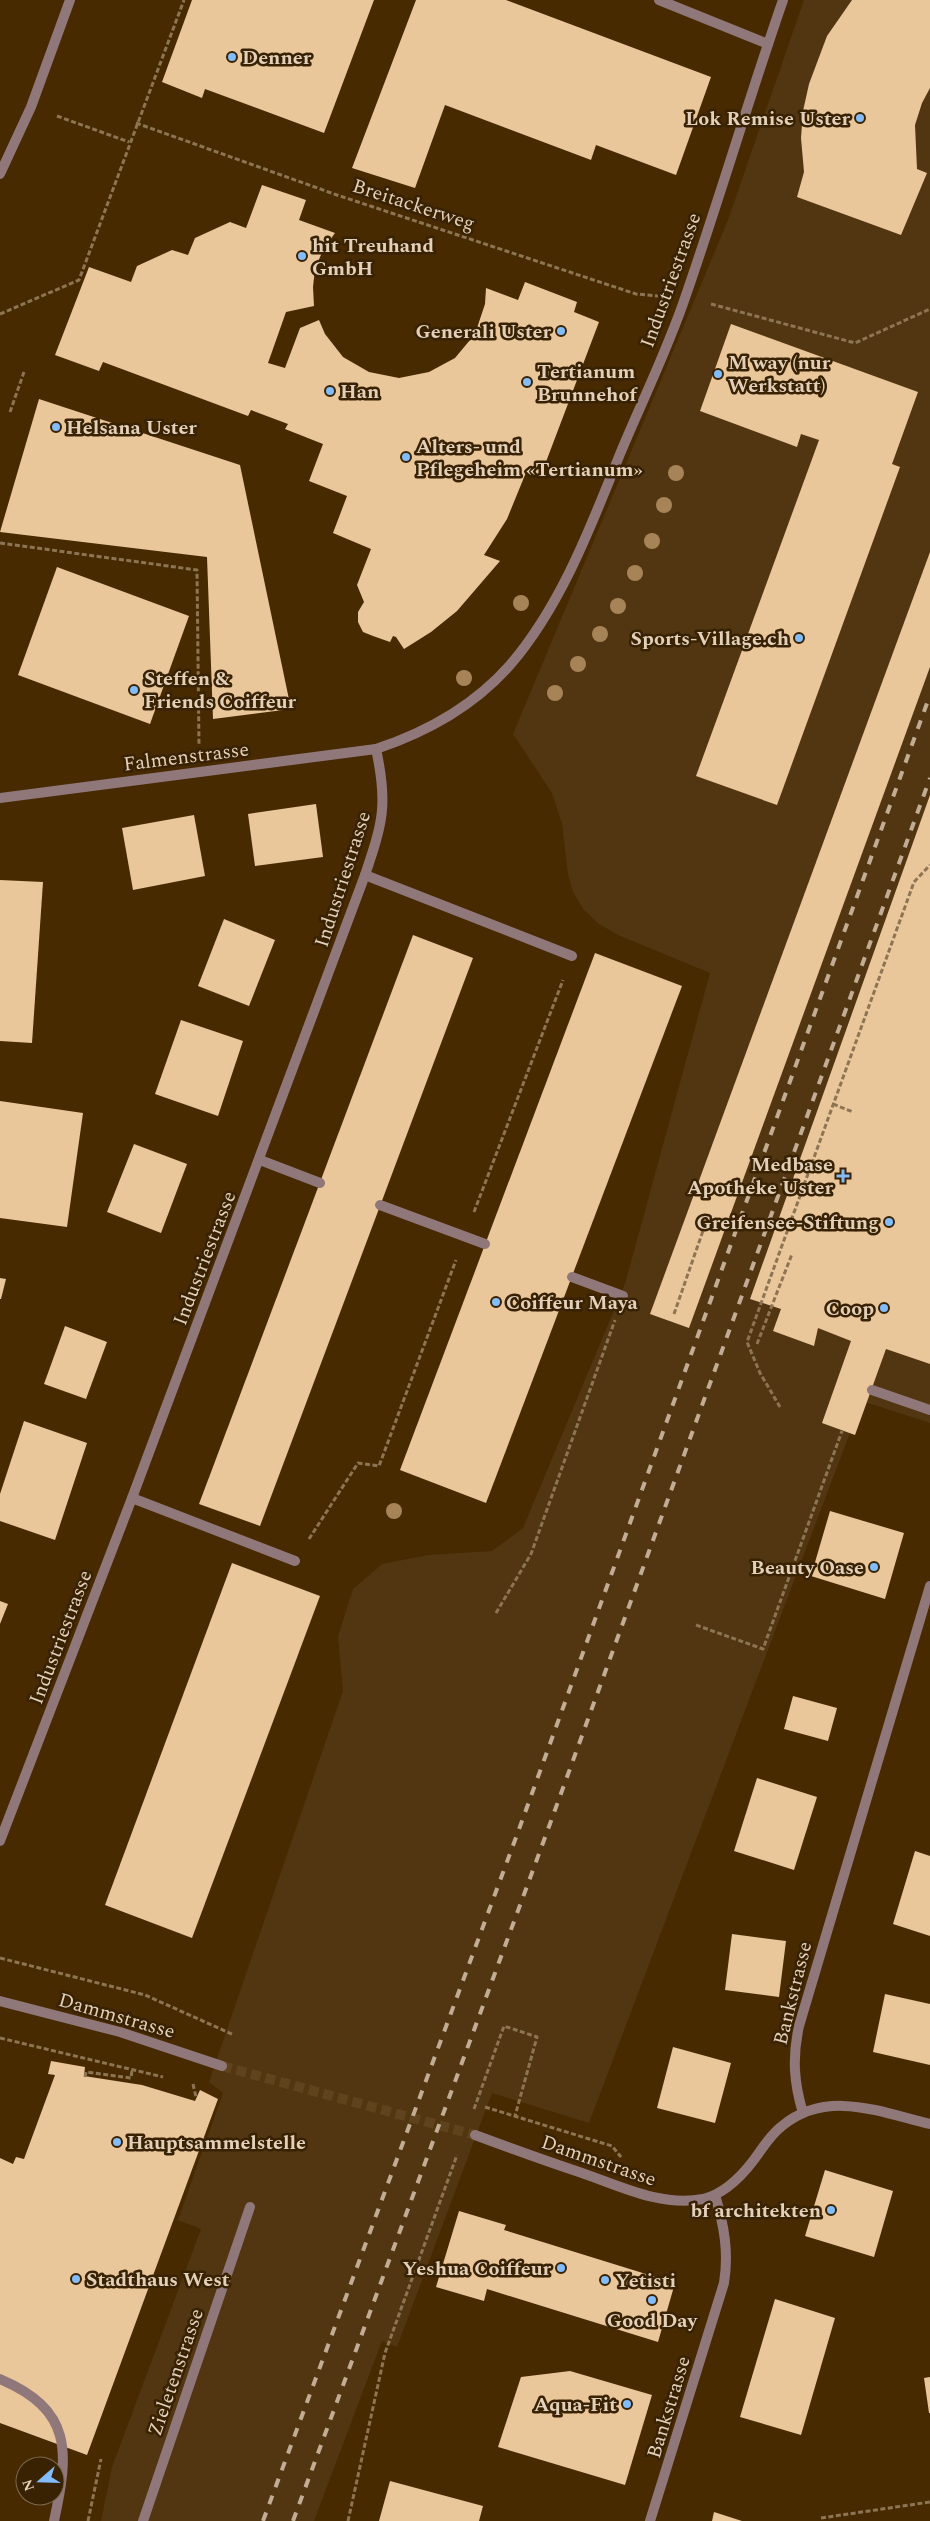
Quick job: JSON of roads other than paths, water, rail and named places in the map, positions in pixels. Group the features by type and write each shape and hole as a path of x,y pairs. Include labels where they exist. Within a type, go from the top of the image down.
{"street":[{"path":"0,174 31,107 70,0"},
{"path":"659,0 768,44"},
{"name":"Industriestrasse","path":"0,1841 260,1160 365,875 377,839 384,802 384,782 376,749 412,737 448,717 484,692 510,665 557,597 604,495 686,297 783,0"},
{"name":"Falmenstrasse","path":"0,798 376,749"},
{"path":"365,875 572,956"},
{"path":"260,1160 320,1183"},
{"path":"380,1205 485,1244"},
{"path":"572,1277 623,1296"},
{"path":"872,1390 930,1410"},
{"path":"132,1498 295,1561"},
{"name":"Bankstrasse","path":"803,2113 794,2076 793,2059 803,2010 930,1586"},
{"name":"Dammstrasse","path":"0,2001 120,2032 222,2066"},
{"path":"715,2195 738,2179 782,2126 803,2113 822,2106 842,2104 862,2107 930,2124"},
{"name":"Dammstrasse","path":"475,2135 653,2198 690,2201 715,2195"},
{"name":"Bankstrasse","path":"650,2521 724,2283 727,2267 726,2237 715,2195"},
{"name":"Zieletenstrasse","path":"143,2521 250,2207"},
{"path":"0,2379 26,2391 47,2408 56,2423 63,2446 60,2491 54,2521"}],"tunnel":[{"path":"222,2066 475,2135"}],"railway":[{"path":"263,2521 518,1832 930,695"},
{"path":"293,2521 547,1832 930,778"}],"place":[{"name":"Denner","path":"232,57"},
{"name":"Lok Remise Uster","path":"860,118"},
{"name":"hit Treuhand GmbH","path":"302,256"},
{"name":"Generali Uster","path":"561,331"},
{"name":"M way (nur Werkstatt)","path":"718,374"},
{"name":"Tertianum Brunnehof","path":"527,382"},
{"name":"Han","path":"330,391"},
{"name":"Helsana Uster","path":"56,427"},
{"name":"Alters- und Pflegeheim «Tertianum»","path":"406,457"},
{"name":"Sports-Village.ch","path":"799,638"},
{"name":"Steffen & Friends Coiffeur","path":"134,690"},
{"name":"Medbase Apotheke Uster","path":"843,1176"},
{"name":"Greifensee-Stiftung","path":"889,1222"},
{"name":"Coiffeur Maya","path":"496,1302"},
{"name":"Coop","path":"884,1308"},
{"name":"Beauty Oase","path":"874,1567"},
{"name":"Hauptsammelstelle","path":"117,2142"},
{"name":"bf architekten","path":"831,2210"},
{"name":"Yeshua Coiffeur","path":"561,2268"},
{"name":"Stadthaus West","path":"76,2279"},
{"name":"Yetisti","path":"605,2280"},
{"name":"Good Day","path":"652,2300"},
{"name":"Aqua-Fit","path":"627,2404"}]}
